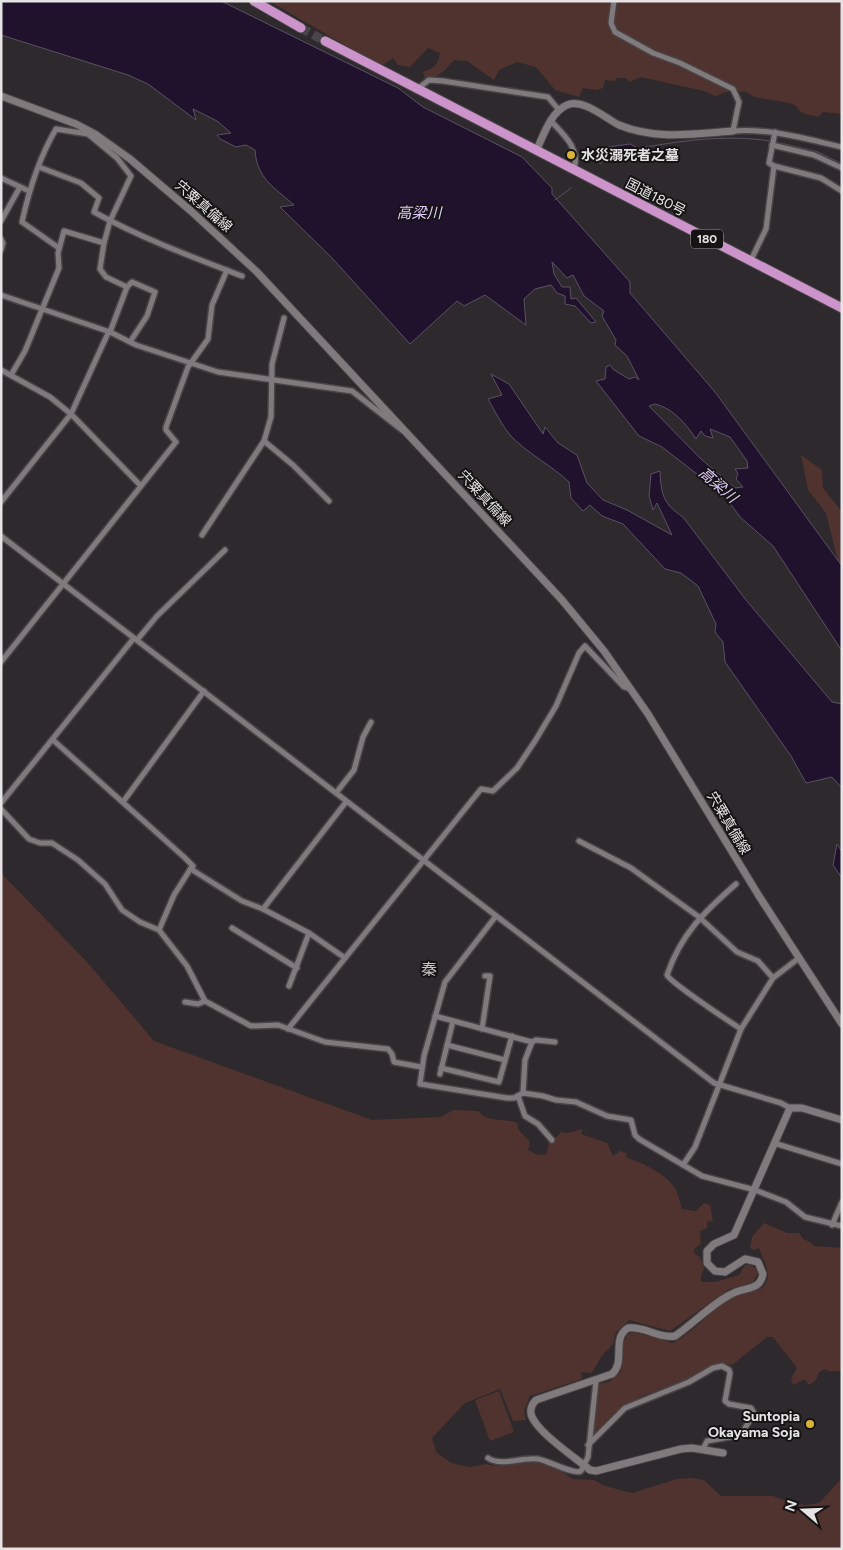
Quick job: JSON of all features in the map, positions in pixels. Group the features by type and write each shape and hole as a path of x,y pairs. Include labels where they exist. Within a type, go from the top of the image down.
{"highway":[{"path":"254,1 298,27"},
{"name":"国道180号","path":"325,41 416,90 537,149 842,308"}],"main road":[{"name":"宍粟真備線","path":"1,96 89,133 130,159 226,242 562,600 632,690 842,1024"},
{"path":"537,149 551,121 559,110 568,104 579,104 619,125 655,134 733,131"},
{"path":"723,1453 703,1449 681,1449 596,1471 586,1466 538,1426 530,1411 536,1400 596,1381 615,1371 618,1366 619,1338 625,1330 636,1328 664,1336 675,1336 735,1292 759,1284 762,1269 754,1260 745,1259 725,1272 710,1268 705,1257 710,1247 734,1235 790,1108 802,1108 842,1120"}],"street":[{"path":"614,1 611,23 615,32 653,53 680,63 733,89 739,102 733,131 775,132 842,147"},
{"path":"416,90 428,80 443,80 548,97 559,110"},
{"path":"551,121 572,146 576,162 574,168"},
{"path":"59,248 22,222 29,191 56,129 89,133 117,158 131,176 110,221 99,266 102,272 127,287"},
{"path":"775,132 769,163 821,178 842,191"},
{"path":"772,145 814,156 842,168"},
{"path":"751,260 766,230 774,166"},
{"path":"39,167 80,183 99,198 94,212 110,221 156,243 242,276"},
{"path":"1,178 29,191"},
{"path":"1,221 20,187"},
{"path":"12,376 25,351 41,309 60,268 59,248 64,232 104,243"},
{"path":"1,239 3,243 1,250"},
{"path":"1,662 176,442 166,430 166,427 191,364 208,339 212,305 227,270"},
{"path":"1,502 71,414 110,332 127,287 132,282 155,292 147,316 130,342"},
{"path":"1,295 110,332 130,342 218,372 270,381 352,391 397,428 409,435"},
{"path":"202,535 264,441 271,417 270,381 275,346 284,318"},
{"path":"1,370 50,397 71,414 142,486"},
{"path":"264,441 329,501"},
{"path":"1,536 346,802 720,1086 781,1103 790,1108"},
{"path":"1,803 136,639 225,550"},
{"path":"288,1029 481,789 493,790 517,768 556,706 569,673 579,653 585,646 624,687 632,690"},
{"path":"123,802 204,691"},
{"path":"336,793 354,770 363,737 371,722"},
{"path":"54,740 193,866 174,896 159,930"},
{"path":"262,909 346,802"},
{"path":"1,809 29,839 40,843 52,843 78,860 105,884 122,910 140,922 159,930 187,966 205,1001 251,1026 272,1024 325,1042 388,1049 392,1054 394,1062 421,1067"},
{"path":"579,841 631,868 699,917 737,952 758,961 773,978"},
{"path":"191,868 242,902 262,909 309,933 345,958"},
{"path":"736,884 699,917 683,940 669,970 668,978 740,1030"},
{"path":"496,916 450,974 435,1016 421,1067 420,1084 486,1096 507,1098 520,1095 576,1102 607,1116 627,1118 631,1120 635,1135 639,1139 709,1179 730,1182 755,1190 786,1202 805,1217 842,1226"},
{"path":"232,928 297,968"},
{"path":"289,986 309,933"},
{"path":"684,1165 695,1147 740,1030 773,978 786,966 799,958"},
{"path":"482,1029 490,976 485,976"},
{"path":"185,1002 198,1004 205,1001"},
{"path":"435,1016 532,1042 554,1042"},
{"path":"453,1021 440,1071 499,1082 512,1036"},
{"path":"532,1042 525,1060 520,1095 525,1116 538,1124 552,1140"},
{"path":"447,1044 505,1060"},
{"path":"774,1143 842,1164"},
{"path":"832,1225 842,1202"},
{"path":"588,1445 626,1408 689,1382 713,1368 722,1366 730,1374 725,1401 729,1404 750,1408 754,1413 741,1435 707,1441 703,1449"},
{"path":"488,1458 494,1462 536,1459 578,1473 586,1466 596,1381"}],"shaded area":[{"path":"269,1 842,1 842,114 823,112 818,117 802,113 795,105 755,97 746,92 730,91 715,96 704,91 641,77 630,82 626,78 617,78 615,81 605,80 603,88 597,90 583,88 579,97 555,90 536,67 517,62 499,70 494,80 467,61 454,60 438,75 425,78 423,72 435,66 440,53 428,48 410,67 398,65 393,58 381,66"},
{"path":"801,455 822,470 823,488 842,512 842,566 838,561 826,513 808,490"},
{"path":"1,873 87,962 154,1041 372,1120 440,1117 454,1110 478,1111 491,1119 517,1123 519,1130 530,1142 528,1150 538,1155 547,1154 549,1139 555,1139 561,1132 567,1133 583,1129 581,1134 607,1143 613,1156 620,1151 626,1153 627,1158 640,1162 661,1175 676,1190 682,1209 696,1211 704,1203 710,1205 713,1221 707,1222 707,1228 700,1231 701,1244 694,1249 695,1254 700,1257 704,1268 701,1282 715,1282 739,1275 745,1265 750,1265 758,1273 753,1282 729,1289 670,1331 629,1320 616,1332 613,1344 601,1357 592,1373 581,1372 582,1379 530,1396 524,1411 526,1420 513,1421 500,1389 465,1403 432,1438 436,1452 451,1463 470,1467 486,1464 494,1466 529,1462 553,1466 573,1479 594,1480 605,1486 632,1493 677,1479 691,1478 704,1480 721,1496 773,1496 795,1504 806,1505 819,1503 842,1478 842,1549 1,1549"},
{"path":"764,1223 787,1233 799,1233 803,1239 814,1246 842,1248 842,1371 828,1371 826,1369 819,1372 816,1380 809,1385 805,1379 793,1385 791,1379 797,1368 773,1337 767,1337 732,1365 717,1363 695,1376 640,1397 614,1413 592,1436 597,1384 609,1382 621,1372 623,1343 627,1335 634,1332 673,1343 728,1300 759,1290 765,1285 768,1276 759,1248 754,1250 750,1248 752,1237"},
{"path":"499,1391 514,1432 490,1441 475,1400"}],"water":[{"name":"高梁川","path":"1,1 221,1 398,88 423,107 522,157 552,188 552,194 630,282 630,293 715,392 842,566 842,651 773,546 740,517 724,495 662,447 639,436 596,381 605,379 606,367 610,365 614,370 629,379 635,377 639,380 627,356 615,345 616,340 602,316 604,311 584,296 573,275 567,278 552,262 554,274 562,287 570,287 571,299 576,298 596,322 591,323 575,306 565,304 565,296 557,293 551,285 535,289 524,299 526,325 485,295 464,306 457,301 410,344 332,258 280,207 294,205 273,187 263,175 256,160 255,150 246,145 236,147 220,139 217,135 231,133 217,121 193,109 196,120 148,84 128,75 1,35","holes":["655,404 674,413 696,439 701,431 705,436 713,438 710,429 730,437 747,461 748,468 735,469 738,474 736,479 743,487 735,488 701,459 649,406"]},
{"path":"630,144 636,147 636,151 633,155 627,155 627,158 603,161 600,164 597,160 601,152 608,147"},
{"name":"高梁川","path":"491,374 509,384 543,434 545,427 558,443 577,455 587,483 603,500 627,510 672,535 657,503 653,510 649,496 651,474 660,471 662,492 667,503 683,517 746,600 832,702 842,704 842,788 832,777 806,783 791,756 725,662 723,642 715,632 716,624 698,586 681,573 665,569 623,524 602,516 590,505 583,511 571,498 569,482 511,436 488,399 502,395"},
{"path":"837,844 842,852 842,878 833,865"}],"waterway":[{"path":"635,149 719,138 770,141"},
{"path":"776,142 818,152 842,164"},
{"path":"555,200 571,188"}],"tunnel":[{"path":"301,28 325,41"}],"place":[{"name":"水災溺死者之墓","path":"571,155"},
{"name":"Suntopia Okayama Soja","path":"810,1424"}],"district":[{"name":"秦","path":"429,969"}]}
